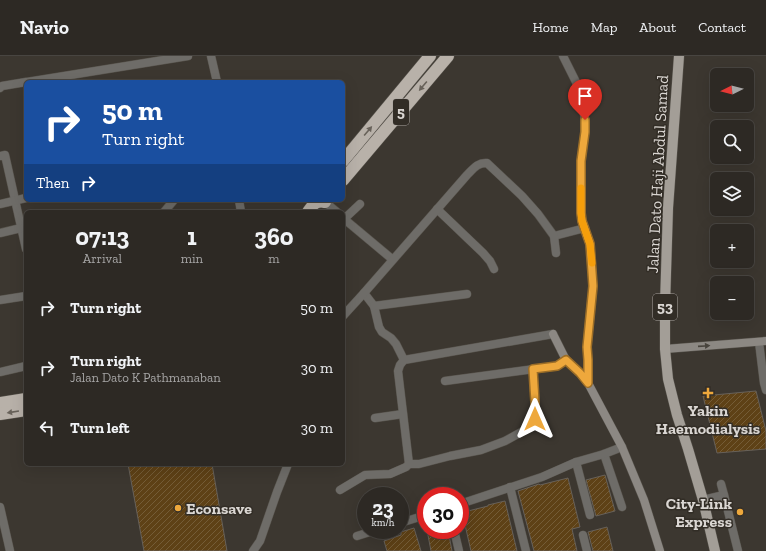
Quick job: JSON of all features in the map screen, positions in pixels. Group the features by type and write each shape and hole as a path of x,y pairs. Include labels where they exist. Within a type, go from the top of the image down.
{"highway":[{"name":"5","path":"345,158 430,56"},
{"name":"5","path":"345,178 448,56"},
{"path":"310,210 318,202"},
{"path":"0,403 24,399"},
{"path":"0,414 24,410"}],"main road":[{"name":"Jalan Dato Haji Abdul Samad","path":"679,56 668,208 665,348 668,379 677,415 703,500 715,551"}],"street":[{"path":"39,80 188,56"},
{"path":"211,56 217,80"},
{"path":"563,56 576,82 581,95 584,110 585,132 581,161 581,213 582,221 590,244 593,286 587,347 588,383"},
{"path":"0,88 2,86 24,82"},
{"path":"0,156 5,155 24,241"},
{"path":"345,314 475,166 480,163 487,163 522,196 554,236 556,253"},
{"path":"0,204 24,199"},
{"path":"166,210 172,202"},
{"path":"326,202 335,210"},
{"path":"345,217 360,204"},
{"path":"437,209 483,253 490,261 494,269"},
{"path":"345,221 392,259"},
{"path":"0,233 21,228"},
{"path":"554,236 585,228"},
{"path":"364,293 374,306 379,327 382,332 391,338 396,344 404,360"},
{"path":"374,306 467,294"},
{"path":"0,300 24,296"},
{"path":"409,464 398,371 404,360 553,334 566,360 588,383 622,447 644,500 660,551"},
{"path":"665,348 762,341 764,383 766,390"},
{"path":"445,381 557,366 566,360"},
{"path":"0,372 24,366"},
{"path":"340,490 365,475 390,474 406,467 409,464 419,464 482,450 505,441 534,425 535,402 533,369"},
{"path":"376,418 403,414"},
{"path":"469,501 542,477 576,462 622,447"},
{"path":"604,454 622,507"},
{"path":"576,462 590,515"},
{"path":"253,551 260,541 287,466"},
{"path":"721,484 738,551"},
{"path":"510,487 526,551"},
{"path":"703,500 724,495"},
{"path":"0,507 10,551"},
{"path":"583,535 587,551"},
{"path":"456,539 459,551"}],"building":[{"path":"756,391 766,431 766,449 717,453 703,396"},
{"name":"Econsave","path":"128,466 212,466 227,551 144,551"},
{"path":"605,475 615,511 596,516 586,480"},
{"path":"568,478 580,527 572,529 577,551 534,551 518,491 539,484"},
{"path":"505,501 517,551 471,551 468,539 469,511"},
{"path":"607,527 613,551 593,551 588,532"},
{"path":"414,528 421,551 387,551 384,541 390,539 409,539 409,530"},
{"path":"429,539 450,539 452,551 431,551"}],"slow traffic":[{"path":"581,188 582,221 590,244 592,263"}],"place":[{"name":"Yakin Haemodialysis","path":"708,393"},
{"name":"Econsave","path":"178,508"},
{"name":"City-Link Express","path":"740,512"}],"route":[{"path":"535,419 533,369 557,366 566,360 588,383 587,347 593,286 590,244 582,221 581,213 581,161 585,120"}]}
